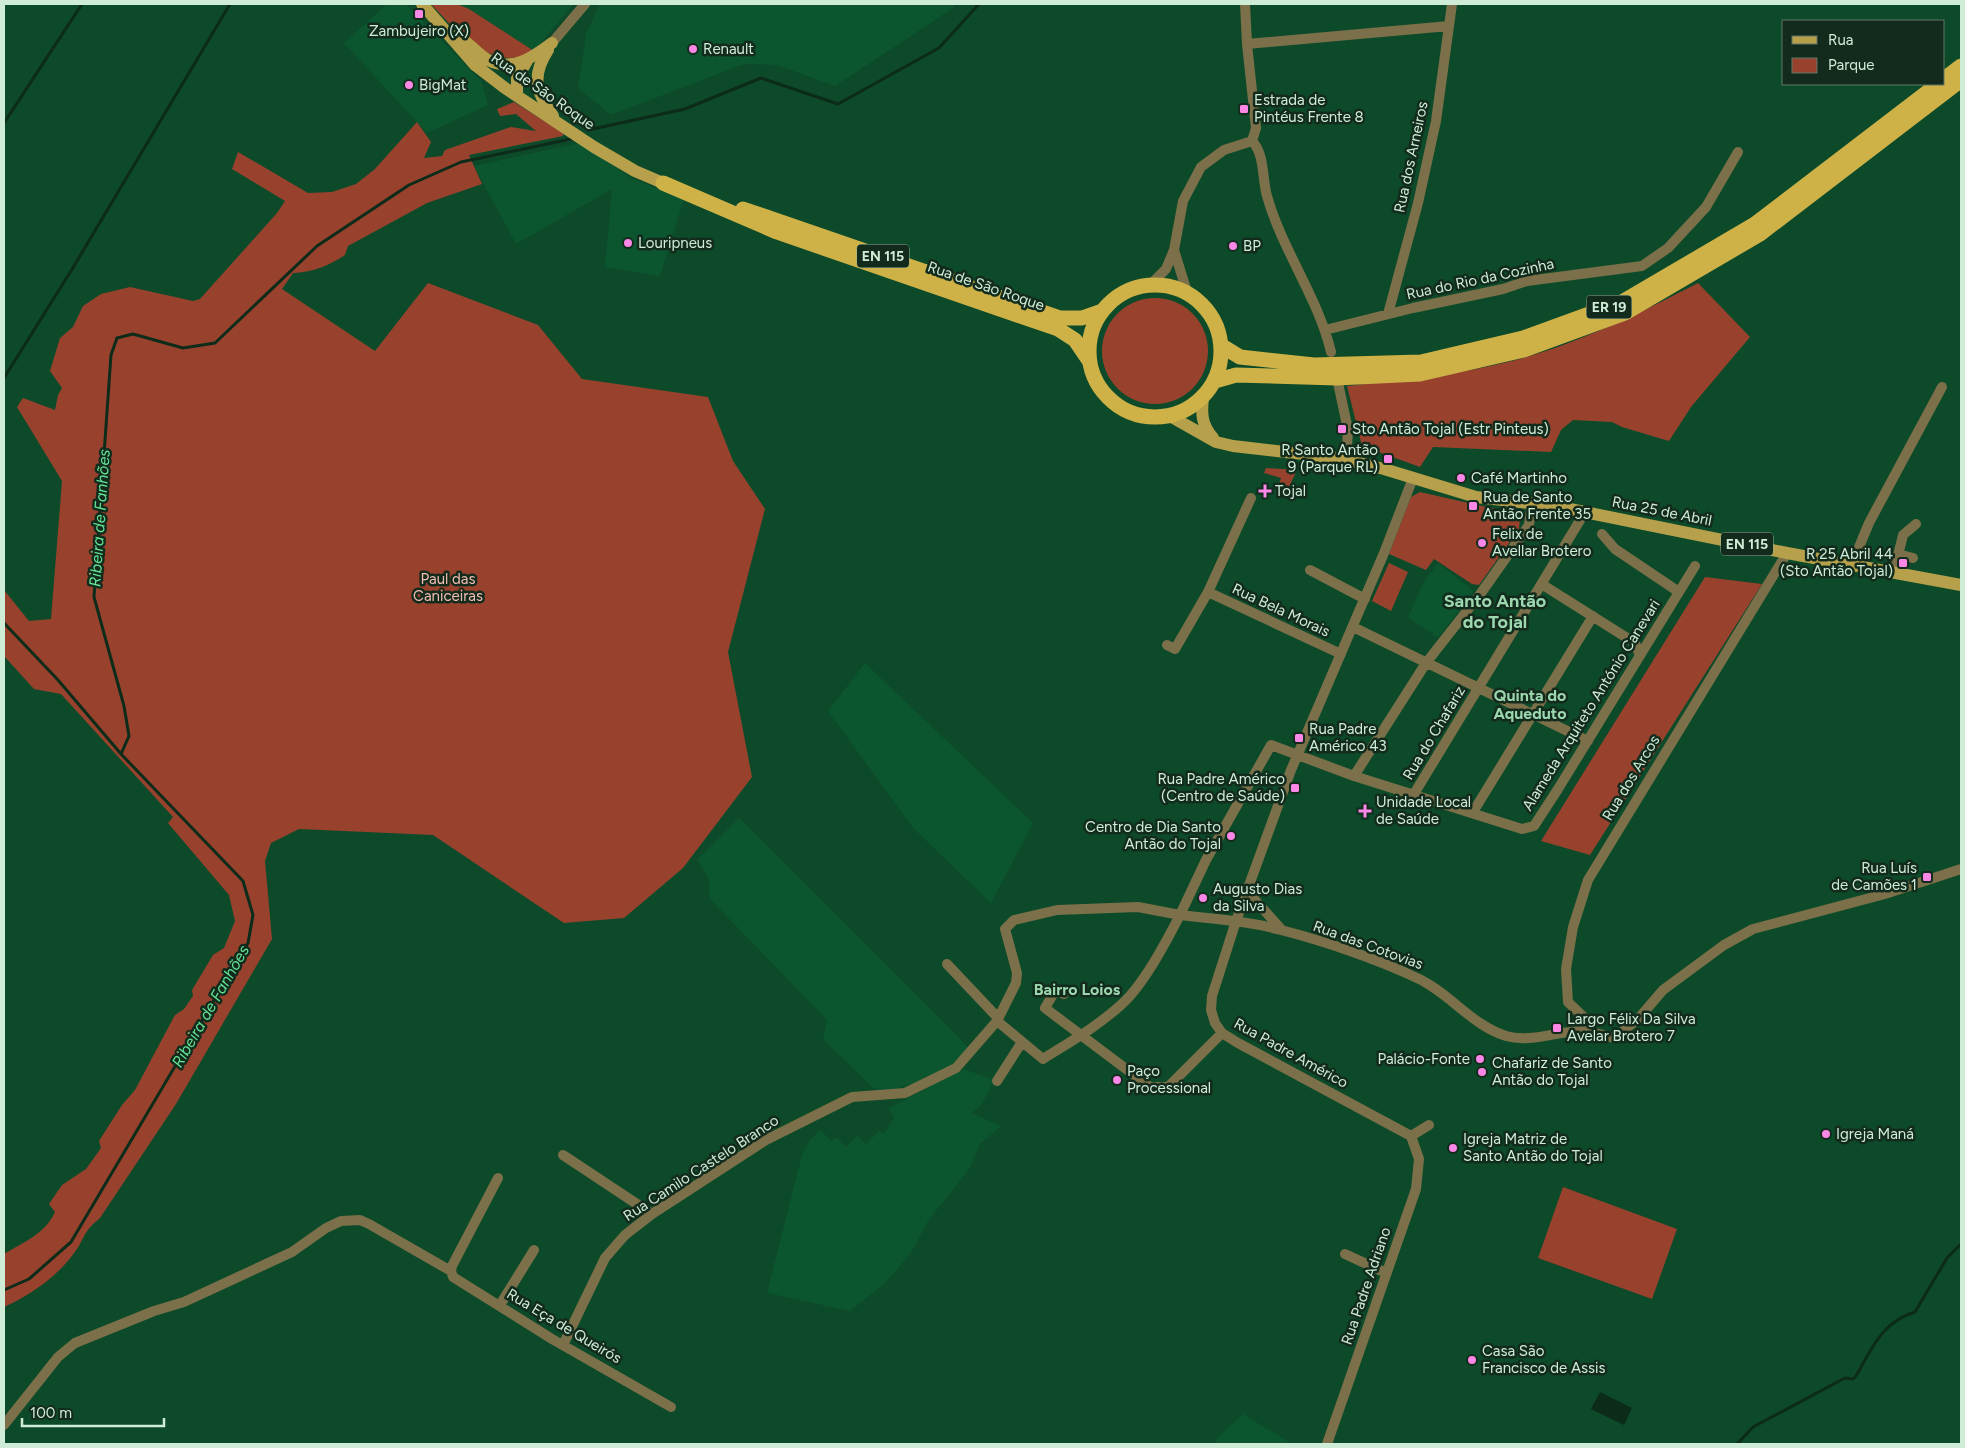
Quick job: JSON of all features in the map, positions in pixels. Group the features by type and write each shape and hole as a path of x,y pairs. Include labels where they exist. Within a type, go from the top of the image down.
{"highway":[{"path":"1945,78 1961,66"},
{"name":"ER 19","path":"1215,381 1236,375 1337,378 1420,374 1524,350 1625,313 1760,234 1961,80"},
{"name":"ER 19","path":"1222,346 1240,357 1314,365 1421,362 1523,338 1613,305 1755,224 1937,85"},
{"name":"Rua de São Roque","path":"663,183 784,222 1060,318 1082,318 1102,311"},
{"name":"Rua de São Roque","path":"663,183 777,232 1058,329 1076,340 1090,362"},
{"path":"1162,285 1187,292 1203,305 1216,324 1222,346 1221,364 1215,381 1203,398 1187,409 1170,416 1145,417 1126,410 1109,398 1096,382 1090,362 1089,344 1093,326 1102,311 1119,295 1140,286 1162,285"}],"main road":[{"name":"Rua de São Roque","path":"422,4 476,65 517,96 635,171 663,183"},
{"path":"446,31 461,38 488,60 506,65 527,61 552,43"},
{"path":"552,43 540,62 537,87 544,103 557,122"},
{"path":"517,96 518,78 527,61"},
{"path":"1203,398 1201,414 1205,428 1216,442"},
{"name":"EN 115","path":"1170,416 1216,442 1241,447 1338,458 1371,465 1476,497 1532,503"},
{"name":"Rua 25 de Abril","path":"1532,503 1961,585"}],"street":[{"path":"552,43 585,4"},
{"path":"1245,4 1247,44 1256,128 1252,141"},
{"name":"Rua dos Arneiros","path":"1388,314 1418,203 1436,120 1452,4"},
{"path":"1247,44 1449,26"},
{"path":"1149,286 1166,269 1174,250 1183,201 1201,167 1224,150 1252,141"},
{"path":"1252,141 1257,147 1267,196 1288,254 1325,330 1330,352"},
{"name":"Rua do Rio da Cozinha","path":"1325,330 1503,289 1527,281 1642,266 1668,248 1700,214 1738,152"},
{"path":"1174,250 1187,292"},
{"path":"1337,378 1348,430 1347,447 1338,458"},
{"path":"1852,564 1869,523 1942,388"},
{"name":"Rua Padre Américo","path":"1411,1136 1222,1033 1215,1022 1211,1010 1212,996 1240,909 1297,756 1365,599 1413,478"},
{"path":"1168,645 1175,649 1201,601 1208,592 1251,498"},
{"path":"1354,776 1426,663 1481,593 1529,525 1532,503"},
{"name":"Rua do Chafariz","path":"1414,794 1585,512"},
{"path":"1894,572 1903,535 1916,524"},
{"path":"1602,534 1615,549 1679,592"},
{"name":"Rua dos Arcos","path":"1588,1031 1588,1021 1568,1002 1566,969 1573,926 1588,880 1598,860 1787,553"},
{"path":"1898,554 1913,558"},
{"name":"Alameda Arquiteto António Canevari","path":"1180,915 1206,860 1271,745 1354,776 1522,829 1530,828 1548,806 1695,566"},
{"path":"1310,570 1365,599"},
{"path":"1542,585 1635,643 1640,656"},
{"name":"Rua Bela Morais","path":"1208,592 1340,654"},
{"path":"1473,812 1593,616"},
{"path":"1353,627 1588,741"},
{"path":"1588,1031 1615,1038 1639,1018 1663,990 1724,945 1753,929 1885,894 1961,869"},
{"name":"Rua das Cotovias","path":"1250,881 1252,892 1261,910 1281,930"},
{"name":"Rua das Cotovias","path":"1005,929 1014,920 1057,910 1138,907 1180,915 1236,921 1281,930 1418,978 1442,993 1485,1027 1507,1036 1536,1037 1588,1031"},
{"path":"1240,909 1261,910"},
{"path":"947,964 998,1019 1043,1059 1081,1036 1123,1003 1161,953 1180,915"},
{"name":"Rua Camilo Castelo Branco","path":"563,1345 605,1258 625,1235 652,1214 766,1140 852,1097 905,1093 956,1068 998,1019 1016,983 1017,974 1005,929"},
{"path":"1064,994 1055,991 1045,1008 1150,1087 1168,1087 1222,1033"},
{"path":"997,1081 1022,1042"},
{"path":"1411,1136 1429,1125"},
{"name":"Rua Padre Adriano","path":"1327,1444 1419,1174 1419,1159 1411,1136"},
{"path":"563,1155 652,1214"},
{"path":"452,1268 498,1178"},
{"name":"Rua Eça de Queirós","path":"4,1425 58,1357 75,1343 154,1311 184,1302 292,1252 326,1228 341,1221 353,1219 365,1222 386,1232 452,1268 454,1277 563,1345 670,1407"},
{"path":"500,1305 534,1250"},
{"path":"1345,1254 1386,1273"}],"shaded area":[{"path":"387,4 406,4 481,81 488,105 427,133 344,43"},
{"path":"457,4 574,4 534,51 469,9"},
{"path":"600,4 955,4 953,8 835,86 777,65 744,64 611,115 578,88 586,34"},
{"path":"579,143 631,178 684,199 660,276 605,267 612,189 516,244 474,166"},
{"path":"1438,563 1474,591 1438,638 1408,617 1424,581"},
{"path":"865,663 1033,823 991,903 913,828 828,711"},
{"path":"739,818 969,1048 952,1065 916,1083 895,1089 874,1089 823,1039 827,1020 710,899 709,879 697,860"},
{"path":"964,1069 994,1080 982,1104 972,1113 1001,1126 980,1144 970,1168 928,1221 911,1253 885,1283 850,1311 767,1293 802,1155 810,1140 820,1130 832,1141 836,1137 846,1147 857,1136 866,1144 879,1131 884,1134 894,1118 889,1108"},
{"path":"1600,1392 1632,1408 1624,1425 1591,1409"},
{"path":"1243,1414 1292,1444 1215,1444 1217,1438"}],"green space":[{"path":"431,4 457,4 469,9 534,51 519,57 505,58 490,54 464,37"},
{"name":"Paul das Caniceiras","path":"514,102 563,133 563,136 469,155 482,184 427,203 348,246 345,255 327,265 314,270 293,273 282,289 375,351 428,283 538,325 582,379 708,397 733,461 765,509 728,652 752,777 683,868 624,918 564,923 433,835 299,829 271,843 265,861 272,939 176,1104 100,1218 89,1228 79,1246 64,1266 36,1289 4,1307 4,1254 33,1237 46,1226 55,1212 49,1204 62,1185 86,1169 101,1148 99,1141 122,1105 135,1090 175,1015 184,1009 193,996 192,990 213,955 224,948 235,921 229,895 168,823 173,817 61,694 34,689 4,656 4,590 29,621 51,619 62,481 17,407 23,398 55,410 58,395 62,388 50,371 60,338 73,327 83,306 101,294 130,287 193,301 200,299 277,213 285,201 232,169 238,152 308,193 332,192 356,184 375,169 417,122 431,142 424,158 442,156 445,150 511,127 536,131 516,114 500,116 497,109"},
{"path":"1698,283 1750,337 1691,407 1669,441 1622,427 1612,422 1573,420 1561,430 1551,452 1433,447 1420,467 1362,446 1347,386 1451,373 1492,366 1536,354 1607,327"},
{"path":"1155,298 1175,302 1193,313 1204,331 1208,351 1204,371 1193,389 1175,400 1155,404 1135,400 1117,389 1106,371 1102,351 1106,331 1117,313 1135,302"},
{"path":"1266,468 1297,470 1287,491 1278,487 1281,478 1264,473"},
{"path":"1420,492 1517,514 1520,518 1519,529 1479,585 1472,584 1434,559 1426,570 1389,554 1411,497"},
{"path":"1389,563 1408,572 1391,611 1372,601"},
{"path":"1705,577 1762,584 1590,855 1541,841"},
{"path":"1563,1187 1677,1229 1652,1299 1538,1258"}],"waterway":[{"path":"4,123 82,4"},
{"path":"4,378 74,266 230,4"},
{"name":"Ribeira de Fanhões","path":"588,130 685,109 761,78 838,104 939,48 979,4"},
{"name":"Ribeira de Fanhões","path":"121,754 129,736 124,706 94,597 111,355 117,338 133,334 183,348 215,343 317,246 409,185 461,162 571,139"},
{"name":"Ribeira de Fanhões","path":"4,623 58,680 121,754 243,881 253,915 248,943 71,1242 29,1279 4,1290"},
{"path":"1737,1444 1753,1427 1845,1378 1853,1379 1886,1329 1904,1316 1915,1312 1947,1258 1961,1244"}],"place":[{"name":"Zambujeiro (X)","path":"419,14"},
{"name":"Renault","path":"693,49"},
{"name":"BigMat","path":"409,85"},
{"name":"Estrada de Pintéus Frente 8","path":"1244,109"},
{"name":"Louripneus","path":"628,243"},
{"name":"BP","path":"1233,246"},
{"name":"Sto Antão Tojal (Estr Pinteus)","path":"1342,429"},
{"name":"R Santo Antão 9 (Parque RL)","path":"1388,459"},
{"name":"Café Martinho","path":"1461,478"},
{"name":"Tojal","path":"1265,491"},
{"name":"Rua de Santo Antão Frente 35","path":"1473,506"},
{"name":"Felix de Avellar Brotero","path":"1482,543"},
{"name":"R 25 Abril 44 (Sto Antão Tojal)","path":"1903,563"},
{"name":"Rua Padre Américo 43","path":"1299,738"},
{"name":"Rua Padre Américo (Centro de Saúde)","path":"1295,788"},
{"name":"Unidade Local de Saúde","path":"1365,811"},
{"name":"Centro de Dia Santo Antão do Tojal","path":"1231,836"},
{"name":"Rua Luís de Camões 1","path":"1927,877"},
{"name":"Augusto Dias da Silva","path":"1203,898"},
{"name":"Largo Félix Da Silva Avelar Brotero 7","path":"1557,1028"},
{"name":"Palácio-Fonte","path":"1480,1059"},
{"name":"Chafariz de Santo Antão do Tojal","path":"1482,1072"},
{"name":"Paço Processional","path":"1117,1080"},
{"name":"Igreja Maná","path":"1826,1134"},
{"name":"Igreja Matriz de Santo Antão do Tojal","path":"1453,1148"},
{"name":"Casa São Francisco de Assis","path":"1472,1360"}],"district":[{"name":"Santo Antão do Tojal","path":"1495,611"},
{"name":"Quinta do Aqueduto","path":"1530,704"},
{"name":"Bairro Loios","path":"1077,989"}]}
